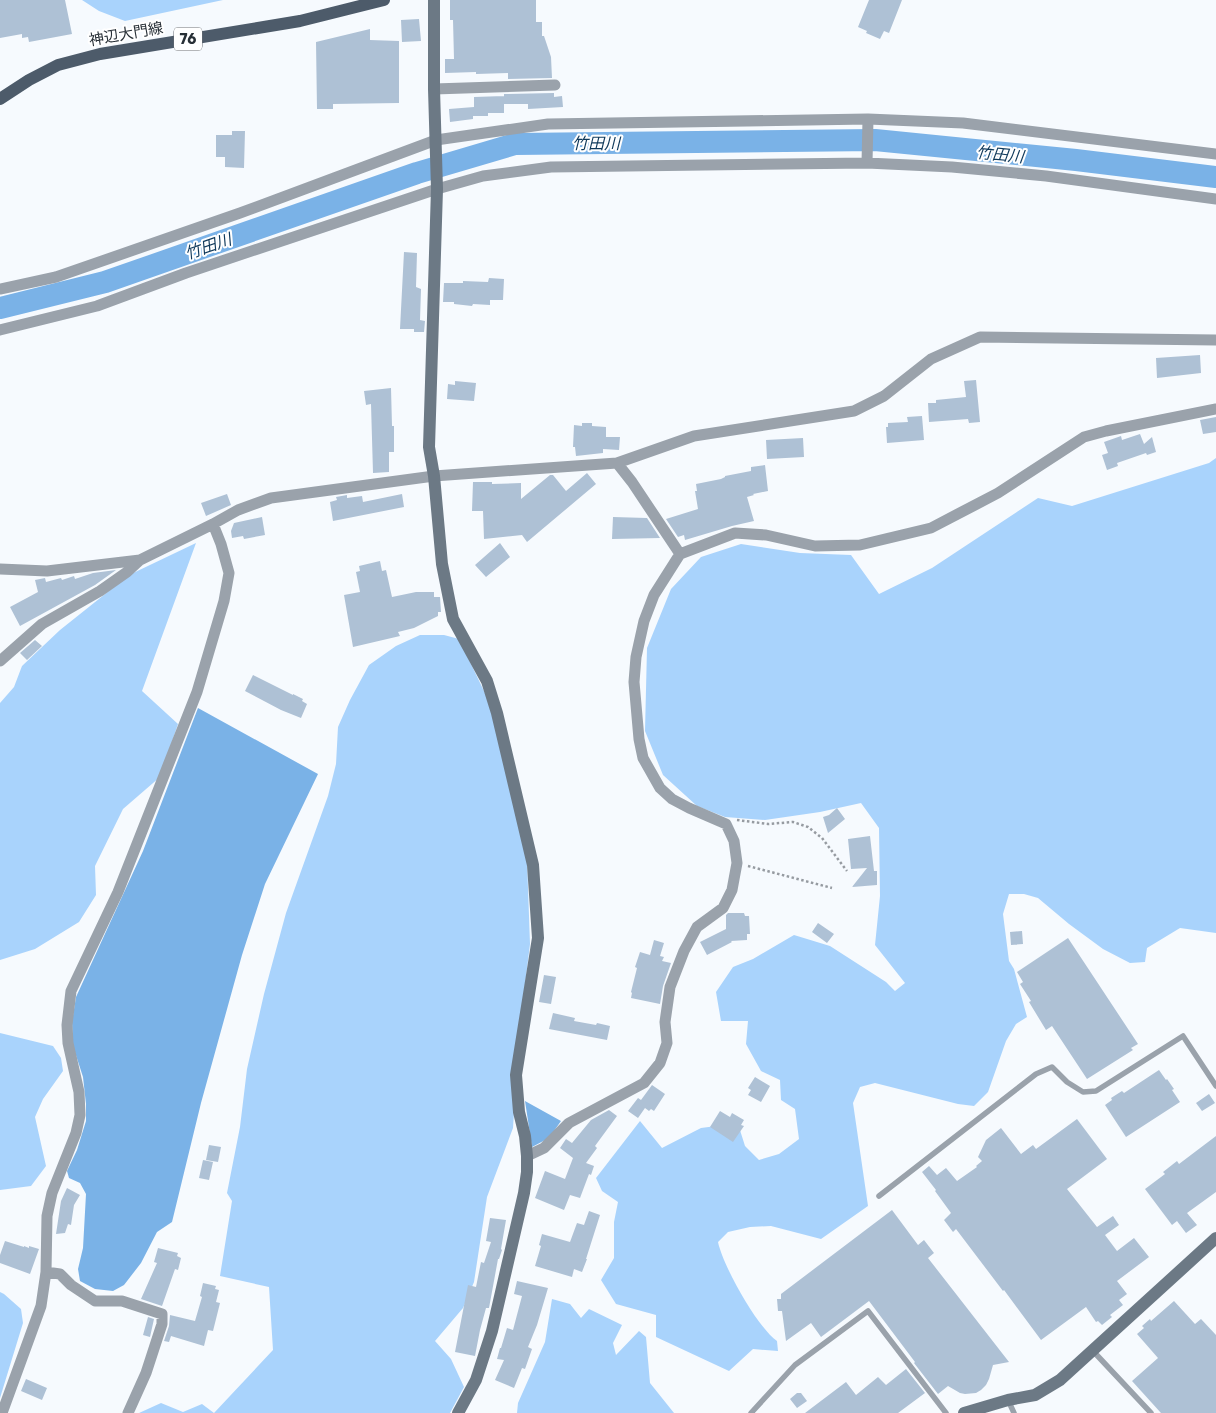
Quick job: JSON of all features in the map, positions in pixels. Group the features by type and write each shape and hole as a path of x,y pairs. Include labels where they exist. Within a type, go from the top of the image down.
{"main road":[{"name":"神辺大門線","path":"0,99 29,80 58,65 83,58 300,21 384,0"}],"street":[{"path":"434,0 437,186 429,446 434,476 442,564 454,619 487,682 497,713 533,865 538,938 516,1075 519,1112 525,1136 527,1156 524,1193 492,1331 476,1380 458,1413"},
{"path":"434,89 555,85"},
{"path":"867,161 868,121"},
{"path":"0,289 56,277 436,142 548,124 962,122 1216,154"},
{"path":"0,330 97,306 437,186 482,176 550,167 867,161 952,166 1046,176 1216,199"},
{"path":"0,661 42,624 100,591 127,572 140,560 238,510 271,498 434,476 617,462 694,436 854,411 884,396 931,359 980,337 1216,340"},
{"path":"527,1156 544,1148 569,1123 644,1083 660,1063 667,1043 665,1022 670,987 684,951 696,927 723,908 732,890 736,863 734,840 726,824 672,799 660,788 643,758 639,739 634,682 636,657 644,621 654,595 680,554 735,533 766,535 815,546 860,545 931,528 998,494 1084,437 1216,409"},
{"path":"617,462 680,554"},
{"path":"2,1413 41,1306 46,1272 47,1216 52,1193 76,1133 80,1115 79,1092 68,1043 67,1025 71,991 118,892 197,692 207,660 224,601 229,573 221,544 212,524"},
{"path":"0,569 47,571 140,560"},
{"path":"964,1413 1008,1400 1035,1395 1060,1380 1093,1352 1216,1238"},
{"path":"46,1272 60,1274 71,1285 95,1301 122,1301 162,1314 162,1324 146,1373 128,1413"}],"lane":[{"path":"879,1196 1036,1074 1052,1068 1067,1082 1083,1092 1096,1091 1183,1036 1216,1086"},
{"path":"751,1413 795,1365 868,1311 946,1413"},
{"path":"1093,1352 1151,1413"},
{"path":"1008,1400 1014,1413"}],"path":[{"path":"726,824 737,820 768,824 792,822 808,827 822,838 847,871"},
{"path":"736,863 832,888"}],"shaded area":[{"path":"82,0 223,0 125,21 99,11"},
{"path":"1216,458 1216,933 1180,928 1147,948 1145,962 1130,963 1103,949 1038,898 1024,894 1009,894 1003,914 1009,961 1014,969 1027,1017 1016,1024 1006,1041 988,1092 974,1106 958,1104 875,1083 860,1087 853,1103 868,1206 821,1239 771,1226 750,1227 728,1232 718,1242 721,1253 742,1295 760,1323 777,1341 778,1351 753,1349 729,1371 656,1337 656,1315 616,1304 601,1280 614,1258 614,1222 618,1202 602,1191 596,1178 640,1121 662,1148 701,1128 724,1125 739,1127 745,1146 759,1160 779,1154 799,1139 795,1109 781,1100 780,1080 761,1071 746,1044 748,1021 721,1021 716,992 733,967 753,959 794,935 830,946 886,982 895,991 905,983 875,945 880,896 879,828 861,803 820,812 765,820 725,817 697,806 663,775 645,731 647,648 671,589 701,557 741,544 800,553 851,555 879,594 932,568 1038,498 1072,506 1209,463"},
{"path":"196,543 142,691 178,724 160,777 123,809 95,866 96,895 79,922 35,949 0,960 0,703 14,687 22,666 60,630 129,575"},
{"path":"420,635 444,635 459,639 495,714 527,860 530,944 514,1074 513,1128 487,1197 474,1282 463,1308 435,1341 451,1359 464,1387 450,1413 214,1413 273,1350 269,1287 220,1276 232,1201 227,1193 240,1127 247,1069 264,994 286,913 328,796 336,764 338,727 369,665 396,646"},
{"path":"198,708 318,774 265,884 242,955 201,1103 172,1222 157,1232 141,1263 124,1285 113,1291 95,1289 80,1281 78,1269 83,1248 86,1194 80,1183 69,1178 67,1171 77,1150 86,1121 83,1077 73,1046 72,1022 76,997 143,851"},
{"path":"0,1033 53,1046 61,1058 63,1071 43,1099 35,1117 46,1166 31,1186 0,1190"},
{"path":"525,1101 561,1121 549,1138 532,1147"},
{"path":"0,1292 21,1309 23,1323 0,1398"},
{"path":"552,1299 570,1304 581,1318 589,1309 622,1325 613,1343 616,1355 639,1331 646,1337 650,1383 674,1413 517,1413 518,1403 545,1342"},
{"path":"161,1403 183,1412 202,1404 214,1413 139,1413"}],"building":[{"path":"0,0 65,0 72,34 29,42 28,37 22,38 22,34 0,38"},
{"path":"450,0 536,0 536,22 542,22 542,36 544,36 551,57 552,78 508,79 508,73 445,73 445,59 454,59 453,20 450,20"},
{"path":"869,0 902,0 889,33 884,31 880,39 858,27"},
{"path":"419,19 421,41 402,42 401,20"},
{"path":"370,29 370,40 399,41 399,103 333,104 333,109 317,109 316,42"},
{"path":"554,93 554,97 562,96 563,107 528,109 528,104 504,104 504,94"},
{"path":"504,96 504,113 488,113 488,116 473,116 473,119 450,122 449,109 474,107 474,97"},
{"path":"232,131 245,131 244,168 225,167 225,157 216,157 216,135 232,135"},
{"path":"404,252 417,253 416,287 421,289 420,320 425,321 424,332 414,332 414,329 400,329"},
{"path":"489,278 504,279 503,300 490,300 490,305 473,304 472,306 454,304 454,302 443,302 444,283 463,283 463,281 488,282"},
{"path":"1200,355 1201,373 1157,378 1156,358"},
{"path":"976,380 980,422 969,423 968,419 929,422 928,403 936,403 936,400 966,397 964,381"},
{"path":"455,381 476,383 474,401 447,399 448,384 455,385"},
{"path":"391,388 394,452 389,452 389,472 373,473 371,404 366,405 364,391"},
{"path":"922,416 924,440 887,443 886,427 888,427 888,423 908,422 907,417"},
{"path":"1216,417 1216,432 1203,434 1200,420"},
{"path":"582,423 592,423 592,426 606,427 606,437 620,437 619,450 603,449 603,453 576,456 575,447 573,447 574,425 582,426"},
{"path":"1140,434 1144,444 1152,437 1156,452 1147,455 1146,453 1117,463 1118,466 1107,470 1102,455 1108,453 1104,442 1121,436 1122,440"},
{"path":"803,438 804,457 767,459 766,440"},
{"path":"765,465 768,491 747,497 754,521 685,540 684,535 678,537 666,519 698,509 695,491 697,491 696,484 751,471 751,467"},
{"path":"587,473 596,484 527,542 522,535 484,539 483,511 472,511 473,482 492,482 492,484 521,483 521,499 550,475 553,475 566,491"},
{"path":"227,494 231,505 206,516 201,503"},
{"path":"402,494 404,507 333,521 330,502 337,500 336,497 347,495 347,498 362,496 363,502"},
{"path":"262,517 265,535 244,539 243,536 232,538 231,531 234,523"},
{"path":"613,517 647,518 660,538 612,539"},
{"path":"500,543 510,557 486,577 475,565"},
{"path":"380,561 382,571 386,570 392,597 416,592 434,592 434,597 440,597 441,612 438,612 438,616 414,628 398,632 400,636 353,647 344,595 360,592 356,572 360,571 359,566"},
{"path":"116,570 95,585 20,626 10,607 38,592 35,580 45,578 46,582 74,576 75,579 93,573"},
{"path":"35,640 42,646 27,660 20,653"},
{"path":"253,675 303,699 302,701 307,704 301,718 245,691"},
{"path":"837,808 845,819 828,833 823,817 829,815"},
{"path":"870,836 874,871 877,871 877,885 852,887 867,868 851,869 848,839"},
{"path":"728,913 744,913 745,916 749,916 750,934 747,934 747,940 731,941 707,955 700,942 726,929 726,915"},
{"path":"818,923 834,934 827,943 812,932"},
{"path":"1022,931 1023,944 1011,945 1010,932"},
{"path":"1068,938 1138,1044 1131,1048 1133,1050 1087,1079 1052,1026 1046,1030 1020,984 1023,982 1017,972"},
{"path":"654,940 664,943 660,956 664,957 662,961 671,963 663,986 660,1004 631,998 637,968 635,967 640,952 650,955"},
{"path":"544,975 556,977 551,1004 539,1002"},
{"path":"553,1013 575,1018 574,1021 610,1026 607,1040 549,1029"},
{"path":"1159,1070 1174,1089 1172,1090 1180,1102 1126,1137 1105,1105 1112,1100 1111,1098 1122,1091 1124,1093"},
{"path":"755,1077 770,1086 761,1102 748,1095 751,1090 748,1088"},
{"path":"652,1085 665,1094 654,1111 651,1109 649,1111 645,1108 638,1118 628,1111 638,1098 641,1100"},
{"path":"1209,1094 1215,1103 1202,1111 1196,1103"},
{"path":"609,1110 617,1116 595,1146 597,1148 586,1163 594,1166 580,1198 570,1195 564,1210 535,1198 545,1171 565,1179 573,1158 560,1148 566,1139 572,1143 591,1120"},
{"path":"720,1111 730,1117 732,1113 744,1120 741,1125 744,1126 733,1142 710,1127"},
{"path":"1077,1119 1107,1159 1067,1189 1097,1227 1113,1216 1119,1225 1105,1235 1117,1251 1134,1238 1149,1257 1117,1281 1127,1294 1119,1300 1123,1305 1110,1315 1112,1317 1102,1325 1098,1321 1096,1322 1086,1307 1041,1340 956,1229 953,1232 944,1220 951,1213 922,1172 929,1166 937,1175 946,1168 957,1181 977,1167 982,1161 978,1157 986,1140 1001,1128 1021,1154 1033,1145 1036,1149"},
{"path":"1216,1136 1216,1192 1187,1213 1197,1225 1186,1233 1177,1221 1172,1225 1145,1189 1165,1174 1163,1172 1177,1161 1179,1164"},
{"path":"209,1145 221,1147 218,1162 206,1160"},
{"path":"203,1160 213,1162 209,1180 199,1178"},
{"path":"67,1188 80,1195 74,1205 71,1225 68,1224 65,1233 56,1234 61,1201"},
{"path":"892,1210 918,1245 924,1240 934,1253 928,1258 1009,1362 993,1365 986,1385 976,1393 960,1393 948,1386 938,1394 869,1301 821,1337 811,1323 786,1341 782,1311 778,1311 777,1299 781,1299 781,1294"},
{"path":"589,1211 600,1215 582,1272 574,1269 572,1277 535,1266 541,1246 539,1245 542,1234 570,1242 577,1223 584,1225"},
{"path":"490,1218 506,1220 502,1250 498,1259 489,1308 486,1308 475,1356 455,1352 468,1285 476,1287 481,1262 484,1263 491,1242 486,1241"},
{"path":"5,1241 39,1249 30,1274 0,1263 0,1255"},
{"path":"158,1248 178,1253 177,1256 181,1258 178,1270 175,1269 162,1306 141,1299 157,1263 154,1262"},
{"path":"517,1281 548,1288 528,1347 532,1349 525,1369 522,1368 514,1388 495,1380 504,1360 497,1359 500,1348 507,1328 513,1330 522,1296 514,1294"},
{"path":"203,1283 216,1286 215,1289 219,1290 216,1302 220,1303 213,1331 208,1330 204,1346 171,1336 169,1342 164,1341 170,1315 195,1321 202,1297 200,1296"},
{"path":"1174,1301 1195,1324 1201,1319 1216,1335 1216,1413 1161,1413 1132,1381 1158,1358 1137,1334 1144,1328 1142,1326 1150,1319 1151,1321"},
{"path":"148,1317 154,1319 150,1337 143,1335"},
{"path":"906,1369 925,1393 898,1413 805,1413 846,1382 856,1395 878,1377 886,1385"},
{"path":"26,1379 47,1388 42,1400 21,1391"},
{"path":"797,1393 801,1393 807,1401 797,1408 790,1399"}],"waterway":[{"name":"竹田川","path":"0,308 105,282 417,173 515,144 875,140 1076,160 1216,177"}]}
